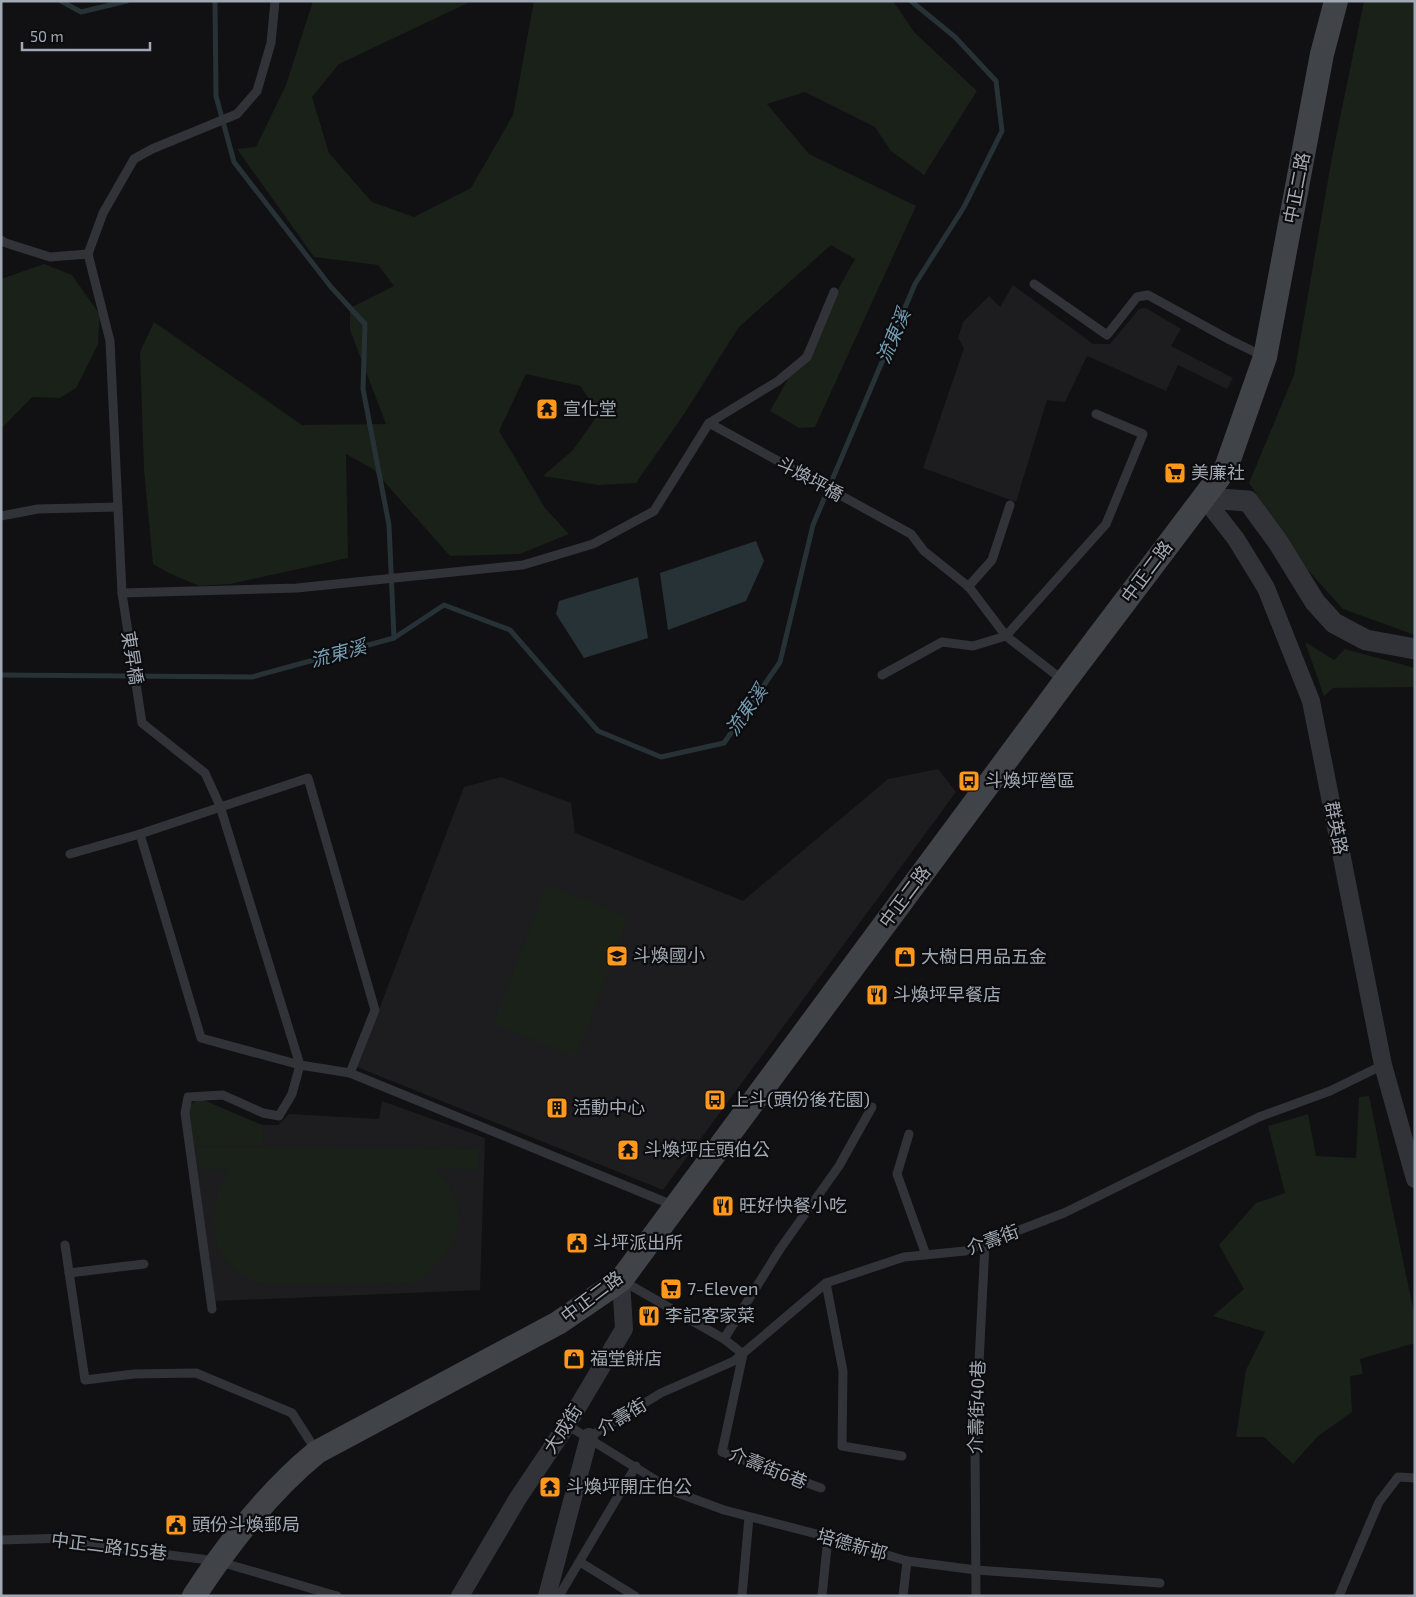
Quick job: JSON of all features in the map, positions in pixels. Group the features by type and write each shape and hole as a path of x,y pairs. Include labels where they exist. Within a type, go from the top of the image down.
{"main road":[{"name":"中正二路","path":"194,1596 217,1561 292,1474 317,1452 558,1323 621,1280 1065,681 1226,468 1265,357 1322,54 1336,1"}],"street":[{"path":"1204,498 1248,501 1278,542 1315,602 1334,623 1366,640 1415,649"},
{"name":"群英路","path":"1204,498 1236,539 1266,588 1311,701 1383,1065 1415,1179"},
{"name":"大成街","path":"460,1596 518,1498 568,1424 624,1328 621,1280"},
{"path":"547,1596 589,1437"}],"lane":[{"path":"1,240 50,257 88,254 103,213 134,159 152,149 237,114 257,91 271,43 275,1"},
{"name":"東昇橋","path":"88,254 110,341 122,592 142,723 205,773 220,806"},
{"path":"1034,284 1107,335 1137,298 1148,295 1265,357"},
{"path":"122,592 298,588 523,564 593,544 654,511 709,423 778,381 807,357 834,292"},
{"path":"882,675 942,642 973,646 1006,636 1106,524 1143,434 1096,414"},
{"name":"斗煥坪橋","path":"709,423 911,534 924,551 968,587"},
{"path":"1010,505 992,560 968,587 1006,636 1065,681"},
{"path":"1,516 38,509 118,507"},
{"path":"70,854 140,834 308,778 375,1010 350,1072"},
{"path":"212,1309 185,1113 188,1097 223,1095 263,1113 279,1116 292,1094 300,1065 220,806"},
{"path":"140,834 201,1038 300,1065 350,1072 675,1206"},
{"name":"介壽街","path":"589,1437 661,1393 734,1361 826,1283 904,1257 965,1251 985,1244 1064,1213 1259,1117 1330,1091 1383,1065"},
{"path":"724,1339 780,1249 839,1166 872,1107"},
{"path":"909,1134 897,1174 926,1255"},
{"name":"介壽街40巷","path":"976,1596 975,1442 985,1244"},
{"path":"65,1245 85,1380 134,1374 196,1372 292,1413 317,1452"},
{"path":"69,1273 144,1264"},
{"path":"621,1280 724,1339 743,1354"},
{"path":"826,1283 844,1371 842,1446 902,1456"},
{"name":"介壽街6巷","path":"743,1354 722,1452 821,1488"},
{"name":"培德新邨","path":"568,1424 676,1492 724,1510 828,1537 906,1561 976,1570 1160,1584"},
{"path":"559,1596 636,1466"},
{"path":"1339,1596 1379,1502 1398,1477 1415,1478"},
{"path":"742,1596 749,1517"},
{"path":"822,1596 828,1537"},
{"name":"中正二路155巷","path":"1,1540 66,1538 82,1544 217,1561 336,1596"},
{"path":"903,1596 906,1561"},
{"path":"580,1562 635,1596"}],"shaded area":[{"path":"313,1 472,1 339,64 312,97 329,153 372,202 414,217 471,188 513,115 534,1 893,1 914,32 977,91 924,175 891,151 875,127 805,92 767,104 809,154 916,206 815,427 799,428 770,411 855,259 831,245 739,327 684,414 636,483 599,485 543,476 573,450 599,413 580,386 526,374 499,431 545,508 569,534 520,554 450,556 373,469 346,454 348,558 230,584 199,586 153,564 144,470 140,352 154,322 302,425 386,424 350,330 350,308 394,286 378,265 314,257 237,149 256,147 286,85"},
{"path":"1364,1 1415,1 1415,635 1343,609 1307,569 1249,483 1294,375 1332,157"},
{"path":"44,264 72,275 100,315 98,344 76,388 60,398 32,397 1,429 1,279"},
{"path":"1013,285 1093,344 1110,344 1139,309 1146,308 1181,329 1171,346 1233,378 1227,389 1178,365 1166,391 1087,356 1065,402 1047,400 1016,502 923,468 964,348 958,338 963,322 989,296 1000,307"},
{"path":"756,541 764,561 746,601 668,630 660,573"},
{"path":"638,577 648,638 584,658 556,614 559,601"},
{"path":"1305,642 1334,660 1345,649 1415,668 1415,687 1333,688 1324,696"},
{"name":"斗煥國小","path":"938,769 956,792 663,1190 357,1067 464,787 501,777 571,803 575,833 743,901 888,779"},
{"path":"547,885 628,917 576,1057 493,1024"},
{"path":"1369,1096 1415,1318 1415,1343 1360,1359 1363,1374 1350,1376 1352,1412 1318,1436 1293,1464 1264,1437 1236,1437 1246,1370 1265,1332 1213,1316 1244,1289 1219,1245 1256,1203 1285,1193 1268,1126 1308,1114 1316,1156 1356,1158 1359,1097"},
{"path":"199,1098 262,1125 263,1145 190,1145 188,1107"},
{"path":"382,1101 485,1138 480,1290 215,1301 190,1145 262,1145 262,1125 278,1125 289,1114 379,1119"},
{"path":"196,1147 478,1149 478,1170 436,1168 452,1190 458,1213 458,1225 455,1237 441,1261 428,1275 420,1280 411,1283 267,1285 248,1277 233,1267 222,1254 216,1240 215,1206 229,1170 199,1169"}],"waterway":[{"path":"61,1 81,12 127,1"},
{"path":"215,1 216,96 234,162 331,287 365,324 363,389 389,525 394,638"},
{"name":"流東溪","path":"1,675 252,677 394,638 444,605 510,630 598,731 661,757 724,743 780,662 813,525 915,284 964,207 1002,131 996,81 955,37 911,1"}],"place":[{"name":"宣化堂","path":"547,409"},
{"name":"美廉社","path":"1175,473"},
{"name":"斗煥坪營區","path":"969,781"},
{"name":"斗煥國小","path":"617,956"},
{"name":"大樹日用品五金","path":"905,957"},
{"name":"斗煥坪早餐店","path":"877,995"},
{"name":"上斗(頭份後花園)","path":"715,1100"},
{"name":"活動中心","path":"557,1108"},
{"name":"斗煥坪庄頭伯公","path":"628,1150"},
{"name":"旺好快餐小吃","path":"723,1206"},
{"name":"斗坪派出所","path":"577,1243"},
{"name":"7-Eleven","path":"671,1289"},
{"name":"李記客家菜","path":"649,1316"},
{"name":"福堂餅店","path":"574,1359"},
{"name":"斗煥坪開庄伯公","path":"550,1487"},
{"name":"頭份斗煥郵局","path":"176,1525"}]}
